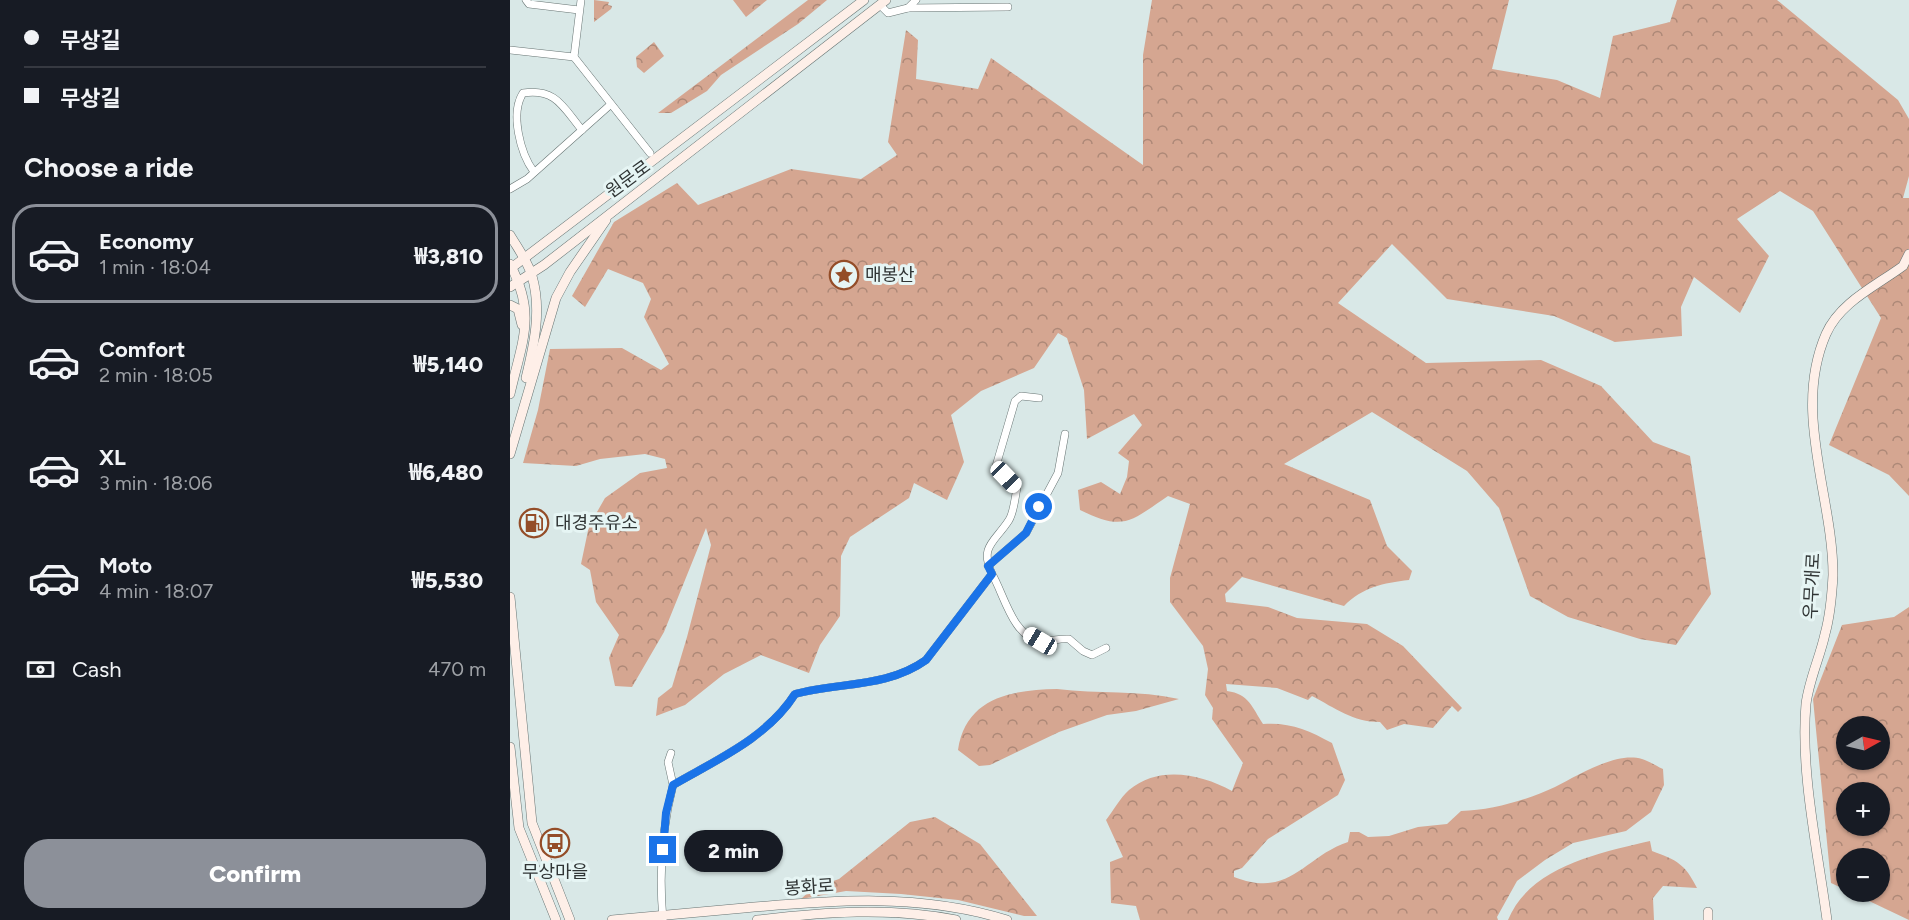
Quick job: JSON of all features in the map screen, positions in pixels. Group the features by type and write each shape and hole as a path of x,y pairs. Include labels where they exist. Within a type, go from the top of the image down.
{"main road":[{"name":"원문로","path":"511,267 864,0"},
{"name":"원문로","path":"510,287 532,274 612,210 884,3"},
{"path":"510,452 556,298 570,272 612,210"},
{"path":"510,235 532,274 537,326 510,452"},
{"name":"우무개로","path":"1827,920 1806,745 1806,702 1826,632 1833,576 1830,536 1814,438 1814,382 1826,334 1835,316 1903,266 1909,254"},
{"path":"510,394 527,321 525,298 511,267"},
{"path":"510,305 518,309 522,319 522,343"},
{"path":"510,597 532,823 570,920"},
{"path":"510,747 519,828 556,920"},
{"name":"봉화로","path":"612,920 860,900 938,905 1007,920"},
{"name":"봉화로","path":"757,920 855,912 899,912 956,920"}],"street":[{"path":"526,0 529,4 579,10"},
{"path":"581,0 573,57 650,153"},
{"path":"908,8 916,0"},
{"path":"884,3 888,14 908,8 1008,7"},
{"path":"510,50 573,57"},
{"path":"534,172 525,160 516,116 516,102 523,93 540,90 552,95 582,130"},
{"path":"510,189 534,172 610,105"},
{"path":"1039,398 1021,396 1015,401 996,466 1017,488 1009,520 987,550 986,560 1007,608 1021,629 1040,641 1069,639 1083,651 1092,655 1106,648"},
{"path":"988,566 1026,533 1058,473 1065,434"},
{"path":"673,785 726,755 772,724 795,694 849,687 913,670 926,660 992,574"},
{"path":"663,917 663,850 666,813 673,785 668,762 670,753"}],"green space":[{"path":"594,0 609,2 608,5 612,6 594,22"},
{"path":"733,0 767,0 746,17"},
{"path":"808,0 827,0 798,24 721,75 707,91 671,113 658,113"},
{"path":"1152,0 1509,0 1492,69 1557,80 1600,98 1613,36 1670,22 1677,0 1777,0 1898,100 1909,119 1909,176 1903,198 1909,198 1909,496 1889,475 1829,445 1881,318 1813,211 1780,191 1737,219 1769,256 1740,313 1694,277 1681,307 1682,336 1615,342 1554,316 1447,299 1392,244 1338,303 1426,363 1541,360 1601,386 1653,442 1690,456 1711,594 1676,645 1640,639 1568,617 1530,596 1499,508 1467,471 1372,412 1284,464 1370,500 1387,546 1412,571 1409,580 1366,590 1344,606 1242,577 1225,594 1226,602 1268,607 1297,618 1367,624 1403,646 1462,708 1458,712 1452,706 1433,728 1404,724 1387,730 1380,722 1353,717 1312,696 1308,700 1277,688 1226,684 1227,691 1240,695 1249,702 1263,724 1282,724 1299,728 1332,743 1345,780 1338,795 1268,839 1242,868 1234,871 1234,877 1253,882 1270,883 1283,880 1348,842 1350,832 1359,832 1368,837 1389,836 1418,827 1447,824 1461,811 1485,809 1533,796 1609,761 1632,757 1663,769 1664,785 1651,812 1626,831 1573,843 1545,860 1517,881 1497,917 1498,920 1140,920 1136,906 1111,903 1110,862 1123,857 1106,820 1126,793 1141,782 1167,775 1207,780 1232,791 1243,763 1212,719 1213,708 1205,695 1208,669 1203,646 1170,602 1170,578 1190,504 1168,496 1145,512 1127,521 1117,522 1107,521 1080,510 1078,490 1101,482 1120,494 1127,477 1129,461 1118,453 1142,425 1134,414 1087,439 1084,390 1067,338 1058,333 1034,368 981,391 951,415 964,462 947,500 914,483 909,498 850,537 841,556 840,616 820,645 809,673 761,655 724,674 685,705 656,716 658,698 672,687 687,637 711,545 706,528 664,632 632,687 615,686 609,658 619,635 596,602 590,570 581,564 589,526 605,498 640,473 667,468 665,459 645,454 600,459 576,466 523,463 538,410 550,349 622,348 661,370 669,364 644,317 651,299 643,283 608,269 585,307 572,296 614,222 677,183 698,205 791,169 861,179 897,155 888,142 906,30 918,40 916,79 978,89 991,58 1143,165 1143,55"},
{"path":"654,42 664,56 644,73 637,67 636,57"},
{"path":"1909,607 1909,920 1871,902 1890,902 1890,848 1836,848 1836,885 1831,883 1813,699 1842,625 1894,617"},
{"path":"1057,689 1149,694 1179,699 1136,711 1107,715 1059,732 990,765 979,766 958,750 963,732 971,718 981,708 1008,695"},
{"path":"935,817 980,844 1037,916 1024,916 958,900 901,894 846,891 801,899 813,888 839,879 910,822"},
{"path":"1650,841 1652,851 1668,857 1684,868 1697,888 1663,886 1653,898 1654,920 1508,920 1518,902 1549,874 1589,857"}],"place":[{"name":"매봉산","path":"844,275"},
{"name":"대경주유소","path":"534,523"},
{"name":"무상마을","path":"555,843"}],"route":[{"path":"663,850 666,813 673,785 726,755 772,724 795,694 808,690 849,687 913,670 926,660 992,574 988,566 1026,533 1039,507"}]}
